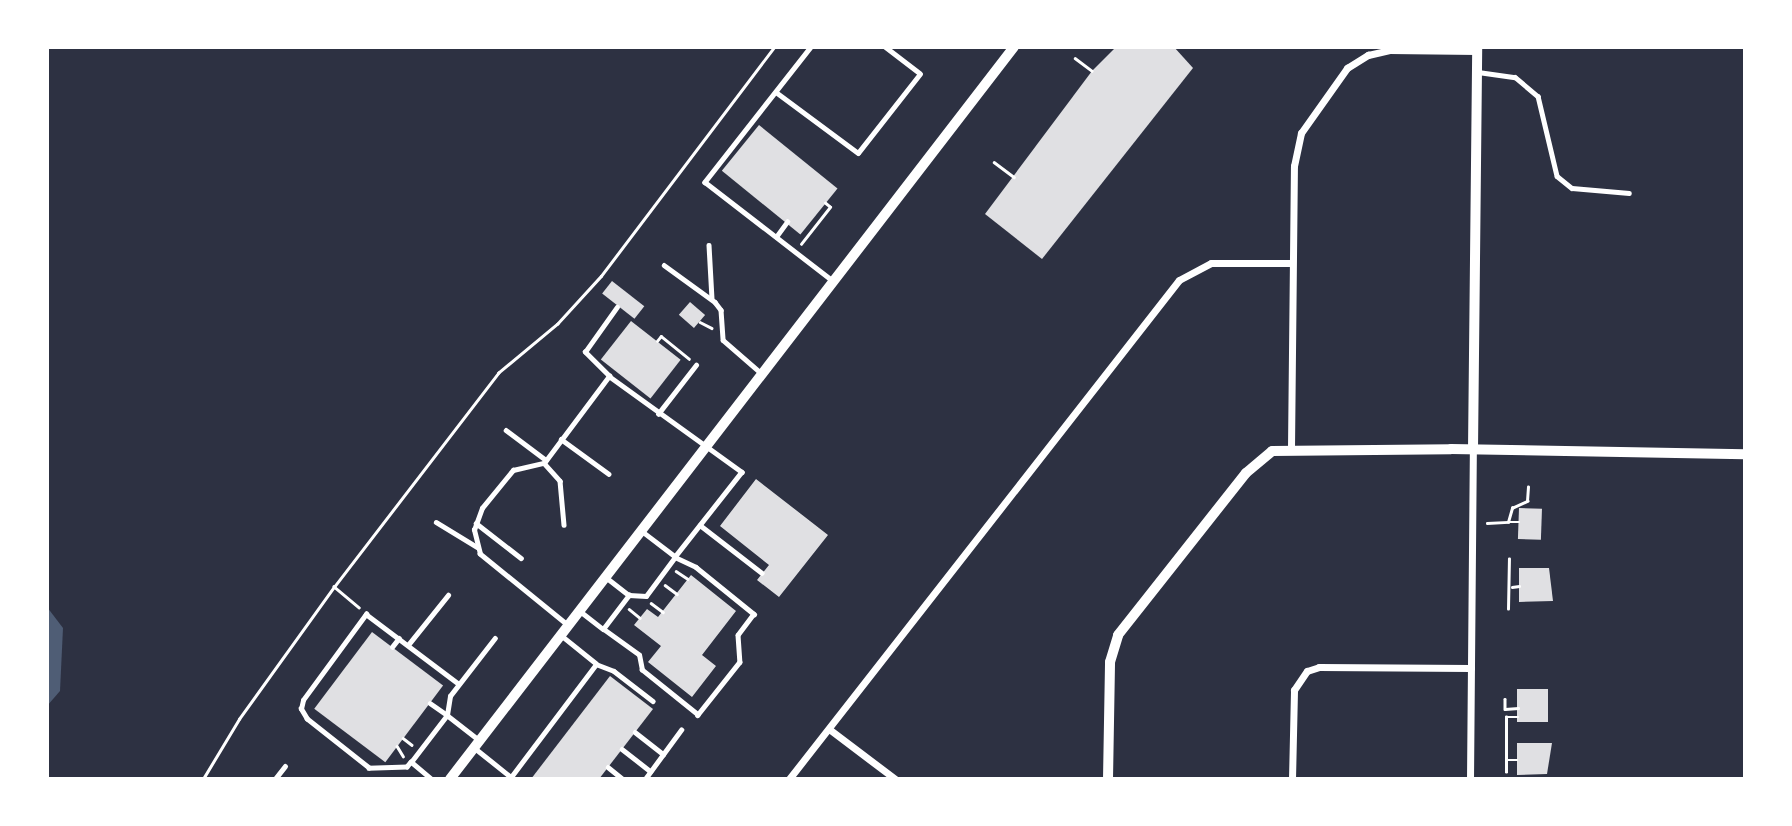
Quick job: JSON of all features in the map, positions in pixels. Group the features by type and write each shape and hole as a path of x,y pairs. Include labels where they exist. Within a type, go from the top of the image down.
{"street":[{"path":"450,779 760,372 834,282 1010,49"},
{"path":"1291,449 1297,145 1314,109 1347,68 1379,52 1477,49 1470,779"},
{"path":"789,779 1179,280 1211,263 1293,263"},
{"path":"1108,779 1110,662 1118,635 1246,473 1272,451 1474,450 1745,454"},
{"path":"1292,779 1293,695 1297,680 1307,671 1471,668"},
{"path":"829,729 895,779"}],"lane":[{"path":"811,47 705,182 834,282"},
{"path":"776,92 858,153 920,74 885,47"},
{"path":"1477,72 1515,77 1538,96 1557,176 1573,188 1629,193"},
{"path":"776,237 787,222"},
{"path":"709,245 712,299"},
{"path":"664,265 712,299 721,310 721,328 726,345 760,372"},
{"path":"605,576 629,595 646,596 742,472 658,414 587,359 585,352 618,307"},
{"path":"658,414 696,365"},
{"path":"477,547 475,523 482,508 513,470 545,461 609,376"},
{"path":"506,430 545,461 561,481 564,525"},
{"path":"561,439 609,474"},
{"path":"436,522 477,547 489,561 567,624"},
{"path":"475,523 521,558"},
{"path":"700,525 762,573"},
{"path":"579,610 639,655 642,670 698,715 740,662 738,635 754,614 696,568 675,557 640,530"},
{"path":"408,645 448,595"},
{"path":"603,629 629,595"},
{"path":"459,684 366,614 303,700 301,709 369,768 407,767 447,715 450,696 495,638"},
{"path":"560,634 596,664 614,671 653,701"},
{"path":"392,647 399,638"},
{"path":"430,703 447,715 512,778 596,664"},
{"path":"645,779 681,730"},
{"path":"635,732 663,754"},
{"path":"622,749 650,771"},
{"path":"411,762 431,779"},
{"path":"275,779 285,766"},
{"path":"608,767 623,779"}],"path":[{"path":"203,779 239,719 334,587 498,373 557,324 609,267 774,47"},
{"path":"1075,58 1092,71"},
{"path":"994,162 1014,177"},
{"path":"809,234 830,207 825,203"},
{"path":"700,322 708,328 721,328"},
{"path":"657,341 661,336 688,358"},
{"path":"1508,522 1512,508 1527,501 1528,487"},
{"path":"1487,523 1519,522"},
{"path":"1508,609 1512,587 1509,559"},
{"path":"669,565 688,579"},
{"path":"1512,587 1519,586"},
{"path":"334,587 366,614"},
{"path":"1505,699 1505,709 1518,708"},
{"path":"1506,772 1506,717 1518,717"},
{"path":"1507,760 1517,760"}],"water":[{"path":"47,607 63,628 60,691 47,706"}],"building":[{"path":"1116,47 1174,47 1193,68 1042,259 985,214 1092,71"},
{"path":"759,125 837,189 800,234 722,171"},
{"path":"612,281 644,306 634,319 602,294"},
{"path":"690,302 705,315 694,328 679,315"},
{"path":"631,321 681,360 650,398 601,360"},
{"path":"756,479 828,535 779,597 757,580 769,565 720,526"},
{"path":"1519,508 1542,509 1541,540 1518,539"},
{"path":"1519,568 1549,568 1553,601 1519,602"},
{"path":"691,575 736,611 702,655 716,666 692,697 648,662 661,646 634,625 647,609 658,617"},
{"path":"372,632 443,686 385,762 314,709"},
{"path":"610,676 653,709 599,779 531,779"},
{"path":"1517,689 1548,689 1548,722 1517,722"},
{"path":"1517,743 1552,743 1547,774 1517,775"}]}
